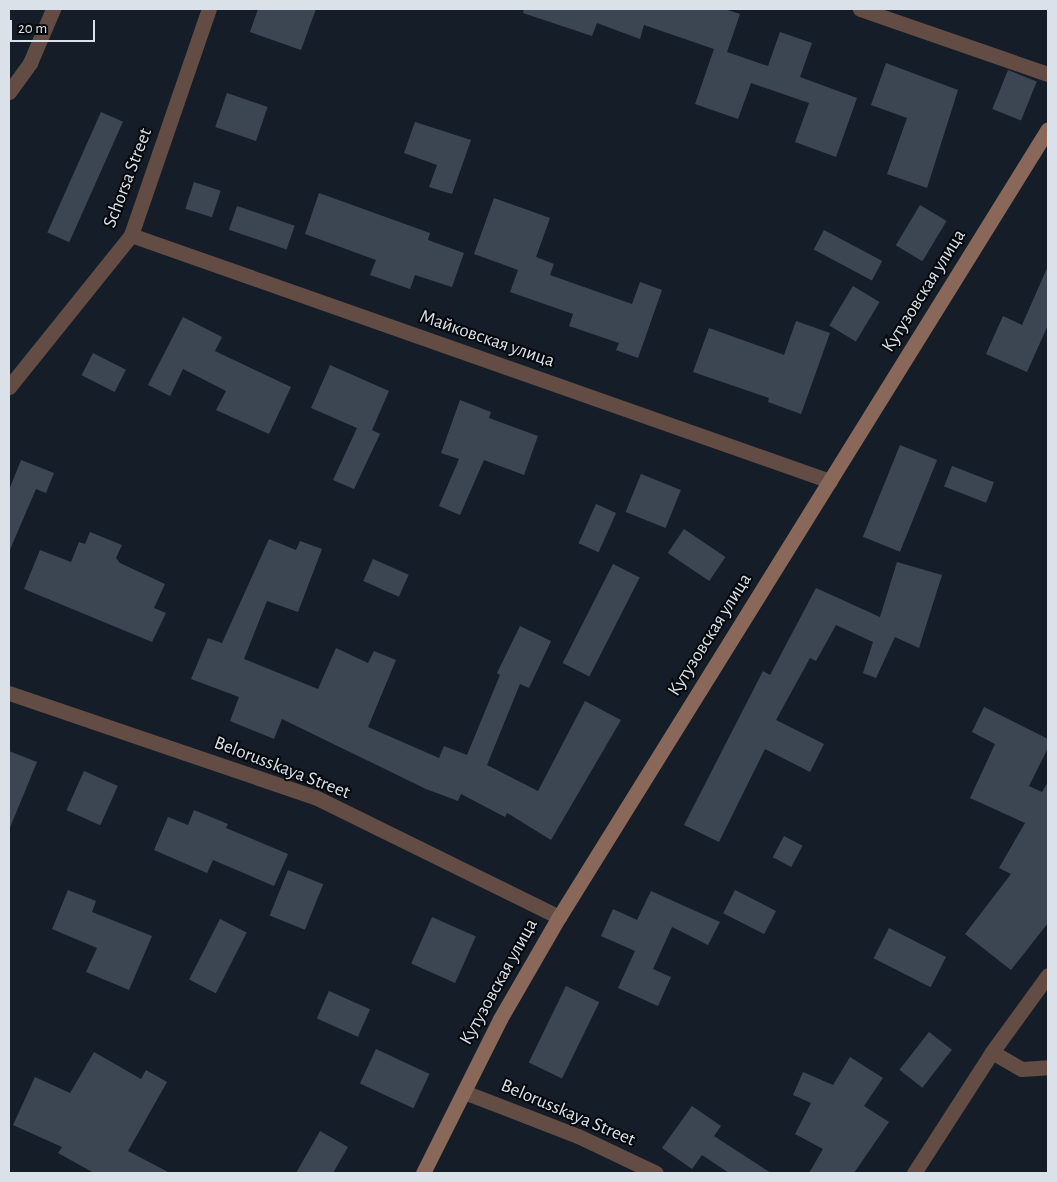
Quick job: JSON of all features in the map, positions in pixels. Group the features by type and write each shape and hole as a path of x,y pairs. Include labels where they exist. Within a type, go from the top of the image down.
{"street":[{"path":"9,92 30,63 52,9"},
{"name":"Schorsa Street","path":"9,387 132,234 209,9"},
{"path":"860,9 1048,74"},
{"name":"Кутузовская улица","path":"423,1173 500,1019 559,917 1048,129"},
{"name":"Майковская улица","path":"132,234 830,480"},
{"name":"Belorusskaya Street","path":"9,693 315,797 559,917"},
{"path":"914,1173 992,1052 1048,975"},
{"path":"992,1052 1022,1069 1048,1067"},
{"name":"Belorusskaya Street","path":"464,1092 578,1136 656,1173"}],"building":[{"path":"258,9 316,9 301,50 250,32"},
{"path":"524,9 724,9 740,14 727,52 768,66 780,32 812,43 800,77 857,98 836,157 795,142 809,103 751,83 738,119 695,104 714,49 644,25 640,39 597,23 592,36 523,13"},
{"path":"886,63 958,90 927,188 887,174 907,118 871,105"},
{"path":"1008,70 1037,82 1021,121 992,109"},
{"path":"227,93 268,107 256,141 215,127"},
{"path":"101,112 123,122 69,242 47,233"},
{"path":"415,122 471,140 452,194 429,187 437,165 404,153"},
{"path":"194,182 221,191 212,217 185,209"},
{"path":"319,193 430,233 428,240 464,253 452,287 415,275 410,289 370,275 376,260 305,234"},
{"path":"494,198 550,218 536,257 554,264 550,275 632,304 640,282 662,290 638,358 616,350 619,343 569,326 573,314 510,292 518,270 474,254"},
{"path":"920,205 947,221 922,261 896,245"},
{"path":"237,206 295,226 287,249 229,230"},
{"path":"824,230 882,261 872,280 814,249"},
{"path":"1048,266 1048,325 1027,372 986,354 1003,316 1022,325"},
{"path":"853,286 880,302 856,341 829,325"},
{"path":"183,317 222,337 215,351 291,387 269,434 216,410 226,391 183,369 170,396 148,385"},
{"path":"796,321 830,333 801,414 768,402 769,398 693,372 709,328 784,355"},
{"path":"93,353 126,370 115,392 82,375"},
{"path":"330,365 389,391 372,430 380,434 354,489 333,480 357,428 311,408"},
{"path":"460,400 491,412 489,418 538,436 524,475 484,460 460,515 439,506 459,459 441,453"},
{"path":"900,445 937,460 900,552 863,537"},
{"path":"21,460 54,473 46,493 36,489 9,552 9,490"},
{"path":"952,466 994,482 986,503 944,487"},
{"path":"641,474 681,490 666,528 626,512"},
{"path":"596,504 616,513 599,552 579,543"},
{"path":"684,529 725,557 709,581 668,553"},
{"path":"90,532 122,545 116,558 120,563 165,584 154,608 166,613 152,642 24,589 40,550 71,562 79,542 85,544"},
{"path":"269,539 296,550 300,541 322,549 298,612 267,601 244,659 318,689 336,648 368,663 374,651 396,660 368,727 439,758 444,746 467,755 500,675 497,673 520,626 551,641 529,688 520,684 487,765 538,791 585,701 621,720 551,840 507,813 505,817 461,794 458,801 426,789 282,719 274,739 230,721 239,697 191,679 208,638 222,643"},
{"path":"373,559 409,575 399,597 363,581"},
{"path":"897,562 942,575 919,648 895,637 876,678 863,673 873,642 836,625 816,661 810,658 776,720 824,744 810,772 765,749 719,842 684,825 763,671 770,675 816,588 880,617"},
{"path":"613,564 640,578 589,677 563,663"},
{"path":"984,707 1048,739 1048,748 1029,786 1042,792 1048,782 1048,923 1011,970 965,934 1011,874 999,868 1025,823 970,798 995,744 972,732"},
{"path":"9,751 37,762 9,830"},
{"path":"84,771 118,786 100,825 67,810"},
{"path":"194,810 228,824 226,828 288,854 274,886 213,860 207,873 154,850 168,817 188,825"},
{"path":"784,836 803,846 791,867 773,857"},
{"path":"288,870 323,884 305,930 270,915"},
{"path":"68,890 96,901 92,912 152,936 129,990 86,972 97,948 52,929"},
{"path":"735,890 776,911 764,934 723,913"},
{"path":"651,891 720,922 708,945 672,927 653,969 671,977 658,1006 618,988 635,951 601,936 613,909 637,920"},
{"path":"432,917 476,937 455,983 411,964"},
{"path":"220,919 247,933 216,993 189,980"},
{"path":"889,928 946,957 931,987 874,958"},
{"path":"566,986 599,1002 562,1079 529,1062"},
{"path":"329,991 370,1009 358,1037 317,1018"},
{"path":"929,1032 952,1050 922,1088 899,1070"},
{"path":"376,1049 429,1074 413,1108 360,1083"},
{"path":"94,1052 141,1079 146,1070 167,1082 128,1151 170,1173 94,1173 58,1153 62,1147 13,1125 35,1077 70,1093"},
{"path":"850,1057 883,1078 864,1106 889,1122 854,1173 809,1173 823,1149 795,1134 811,1103 793,1095 803,1072 833,1085"},
{"path":"692,1106 721,1126 714,1136 771,1173 729,1173 702,1155 692,1169 662,1148"},
{"path":"320,1131 348,1147 333,1173 296,1173"}]}
